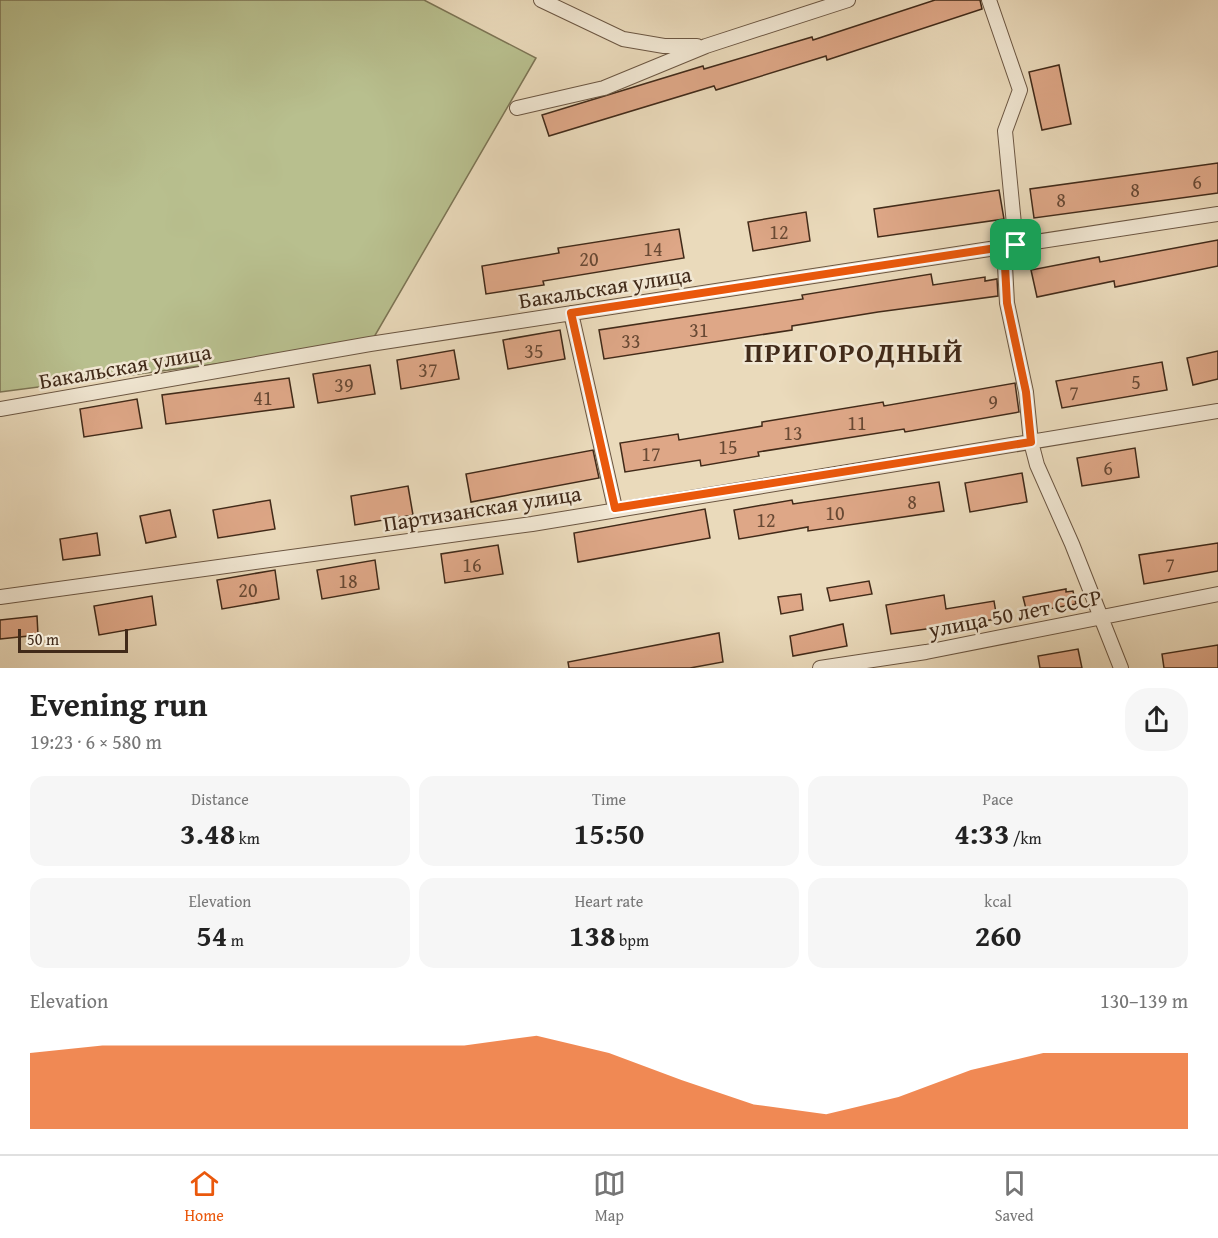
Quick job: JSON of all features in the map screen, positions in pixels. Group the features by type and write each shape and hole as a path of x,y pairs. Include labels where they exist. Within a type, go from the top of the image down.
{"street":[{"path":"541,0 623,39 664,46 706,46"},
{"path":"517,108 604,88 706,46 848,0"},
{"path":"989,0 1020,90 1005,131 1016,245 1005,266 1007,303 1026,392 1031,442 1037,465 1102,616 1121,668"},
{"name":"Бакальская улица","path":"0,409 324,352 1218,214"},
{"path":"571,313 615,508"},
{"name":"Партизанская улица","path":"0,597 532,524 615,508 1218,411"},
{"name":"улица 50 лет СССР","path":"820,668 926,652 1218,594"}],"green space":[{"path":"0,0 424,0 536,58 370,344 0,392"}],"building":[{"path":"935,0 980,0 982,9 827,60 826,56 716,90 714,86 549,136 542,115 703,66 704,69 812,37 813,40"},
{"path":"1059,65 1071,124 1042,130 1029,72"},
{"path":"1218,163 1218,193 1034,218 1030,189"},
{"path":"999,190 1004,219 878,237 874,209"},
{"path":"806,212 810,241 753,251 748,222"},
{"path":"679,229 684,258 543,281 544,285 486,294 482,266 559,253 558,248"},
{"path":"1218,240 1218,266 1115,287 1114,281 1037,297 1031,270 1099,257 1100,262"},
{"path":"931,274 933,285 985,277 985,281 997,279 998,296 878,312 792,326 792,330 604,359 599,330 803,299 802,295"},
{"path":"560,330 565,359 508,369 503,340"},
{"path":"454,350 459,379 401,389 397,360"},
{"path":"1218,351 1218,379 1193,385 1187,358"},
{"path":"1162,362 1167,390 1062,408 1056,381"},
{"path":"370,365 375,394 318,403 313,374"},
{"path":"289,378 294,407 166,424 162,395"},
{"path":"1015,383 1019,412 905,432 904,429 758,452 759,456 701,466 700,460 625,472 620,443 678,434 679,440 762,426 762,422 883,402 884,406"},
{"path":"137,399 142,428 84,437 80,409"},
{"path":"1135,448 1139,477 1082,486 1077,458"},
{"path":"593,450 599,478 471,502 466,474"},
{"path":"1022,473 1027,502 970,512 965,483"},
{"path":"939,482 944,511 808,531 808,527 739,539 734,510 792,500 793,504"},
{"path":"408,486 413,515 355,525 351,496"},
{"path":"270,500 275,529 218,538 213,510"},
{"path":"705,509 710,538 578,562 574,533"},
{"path":"170,510 176,537 146,543 140,516"},
{"path":"97,533 100,555 63,560 60,539"},
{"path":"1218,543 1218,571 1144,584 1139,555"},
{"path":"498,545 503,574 445,583 441,554"},
{"path":"375,560 379,589 322,599 317,570"},
{"path":"275,570 279,599 222,609 217,580"},
{"path":"869,581 872,594 830,601 827,588"},
{"path":"1066,589 1066,592 1073,591 1076,604 1027,613 1023,597"},
{"path":"801,594 803,610 781,614 778,597"},
{"path":"944,595 946,609 994,601 997,619 891,634 886,605"},
{"path":"152,596 156,625 99,635 94,606"},
{"path":"37,616 38,635 0,639 0,620"},
{"path":"843,624 847,646 793,656 790,636"},
{"path":"719,633 723,662 690,668 569,668 568,662"},
{"path":"1218,645 1218,668 1164,668 1162,654"},
{"path":"1078,649 1082,668 1040,668 1038,656"}],"district":[{"name":"ПРИГОРОДНЫЙ","path":"854,351"}],"route":[{"path":"1016,245 1005,266 1007,303 1026,392 1031,442 615,508 571,313 1016,245"}]}
